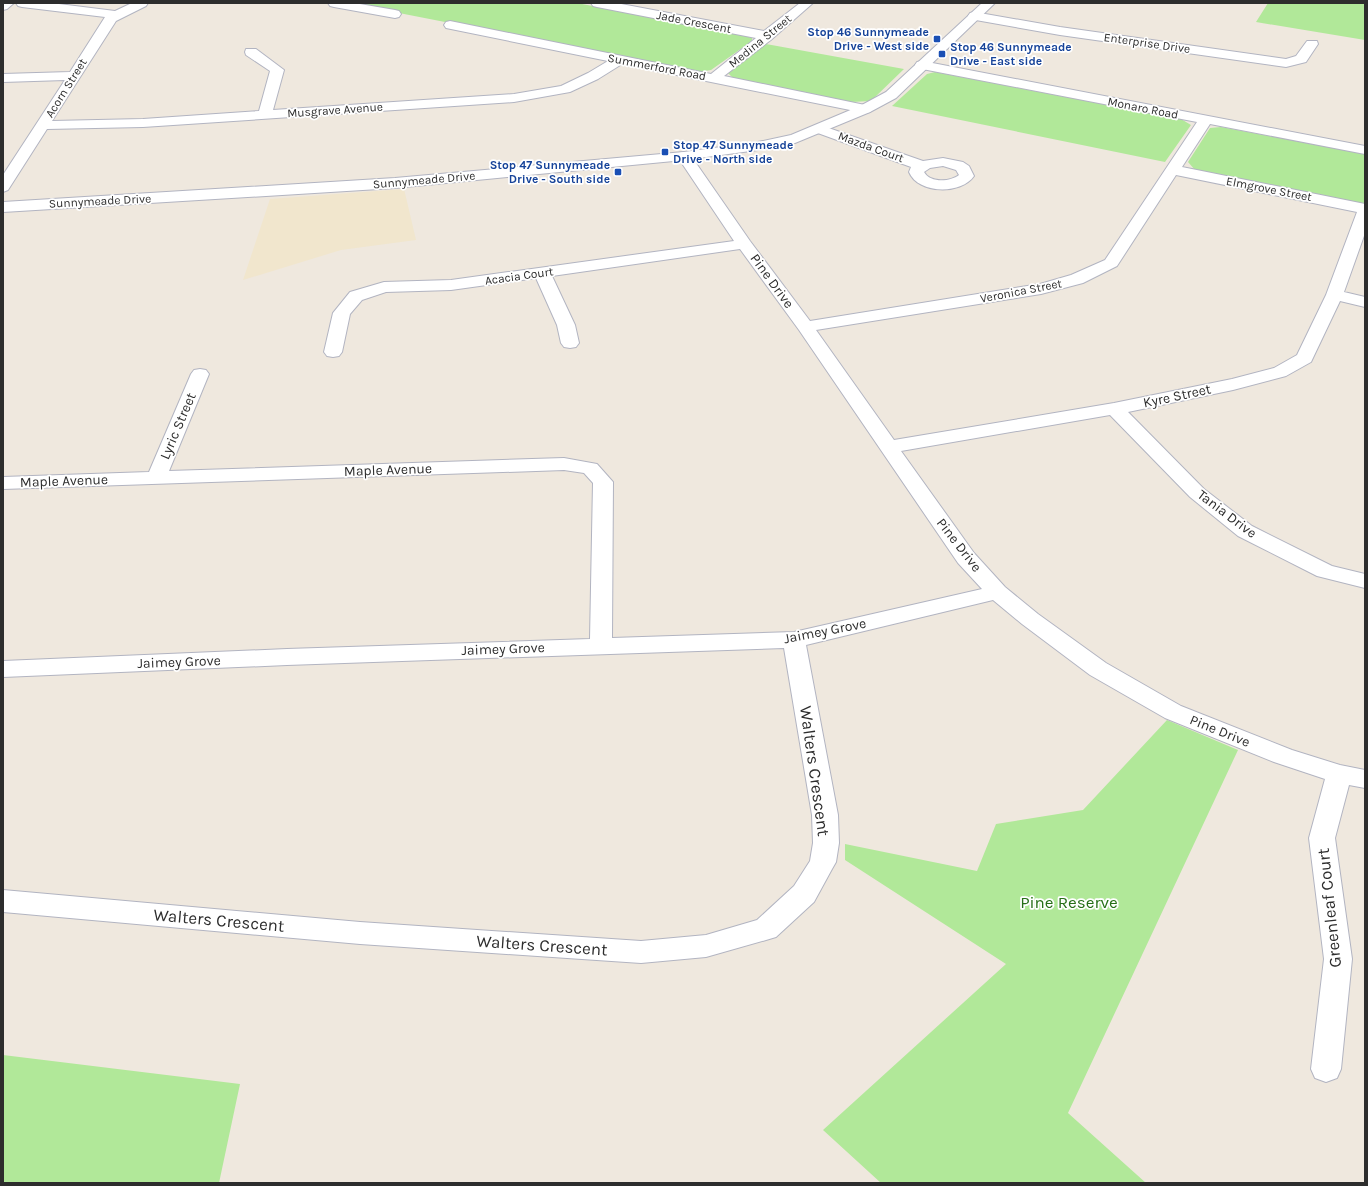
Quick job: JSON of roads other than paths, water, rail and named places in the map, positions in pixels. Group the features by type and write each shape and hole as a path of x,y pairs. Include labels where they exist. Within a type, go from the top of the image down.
{"street":[{"path":"3,6 8,3"},
{"path":"22,3 117,15"},
{"name":"Acorn Street","path":"3,187 111,18 142,3"},
{"path":"334,3 395,14"},
{"name":"Jade Crescent","path":"597,3 768,36"},
{"name":"Medina Street","path":"712,78 768,36 807,3"},
{"name":"Sunnymeade Drive","path":"3,207 395,183 684,156 758,146 795,139 865,109 891,95 989,3"},
{"name":"Enterprise Drive","path":"974,16 1060,31 1286,63 1301,59 1312,44"},
{"name":"Summerford Road","path":"450,25 865,109"},
{"path":"250,52 277,70 264,115"},
{"name":"Musgrave Avenue","path":"43,125 143,123 514,98 565,89 593,76 619,60"},
{"name":"Monaro Road","path":"922,65 1365,150"},
{"path":"3,78 73,76"},
{"name":"Veronica Street","path":"805,327 1041,289 1077,279 1111,263 1206,120"},
{"name":"Mazda Court","path":"820,129 921,166"},
{"name":"Pine Drive","path":"684,156 744,244 805,327 966,558 997,592 1030,619 1098,669 1173,712 1283,756 1339,774 1365,779"},
{"name":"Elmgrove Street","path":"1172,170 1365,210"},
{"name":"Kyre Street","path":"888,447 1114,409 1233,384 1280,372 1305,358 1334,295 1365,210"},
{"name":"Acacia Court","path":"333,352 342,313 356,296 384,287 451,285 744,244"},
{"path":"542,273 566,325 570,343"},
{"path":"1334,295 1365,302"},
{"name":"Lyric Street","path":"156,478 200,374"},
{"name":"Tania Drive","path":"1114,409 1197,493 1245,531 1325,571 1365,581"},
{"name":"Maple Avenue","path":"3,483 564,464 590,468 603,482 601,646"},
{"name":"Jaimey Grove","path":"3,669 794,640 997,592"},
{"name":"Walters Crescent","path":"3,901 352,932 641,952 706,946 766,929 804,894 823,862 826,843 825,815 794,640"},
{"name":"Greenleaf Court","path":"1326,1069 1338,960 1322,838 1339,774"}],"place":[{"name":"Stop 46 Sunnymeade Drive - West side","path":"937,39"},
{"name":"Stop 46 Sunnymeade Drive - East side","path":"942,54"},
{"name":"Stop 47 Sunnymeade Drive - North side","path":"665,152"},
{"name":"Stop 47 Sunnymeade Drive - South side","path":"618,172"}],"park label":[{"name":"Pine Reserve","path":"1069,902"}]}
